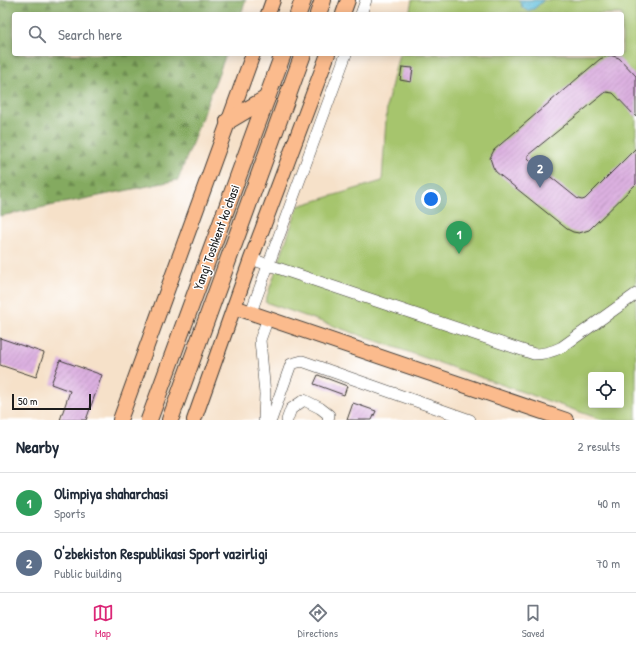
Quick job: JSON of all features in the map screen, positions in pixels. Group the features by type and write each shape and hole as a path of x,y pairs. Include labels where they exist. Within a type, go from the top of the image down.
{"highway":[{"path":"299,12 303,0"},
{"path":"319,12 323,0"},
{"name":"Yangi Toshkent ko‘chasi","path":"149,420 282,56"},
{"name":"Yangi Toshkent ko‘chasi","path":"170,420 302,56"},
{"path":"228,121 267,98"}],"main road":[{"path":"269,12 273,0"},
{"path":"344,12 348,0"},
{"path":"120,420 252,56"},
{"path":"194,420 234,306 327,56"},
{"path":"234,306 566,420"}],"lane":[{"path":"362,12 366,0"},
{"path":"251,312 345,56"},
{"path":"252,259 534,354 553,352 562,347 636,294"},
{"path":"264,420 265,394 260,340 268,318"},
{"path":"271,420 291,364 302,361 470,420"},
{"path":"287,420 291,409 304,400 320,408 329,415 328,420"}],"green space":[{"path":"0,0 246,0 242,12 12,12 12,56 225,56 178,180 0,216"},
{"path":"412,0 636,0 636,420 603,420 265,302 298,206 382,181 387,104 399,56 624,56 624,12 409,12"}],"water":[{"path":"519,0 544,0 534,9 527,11 522,7"}],"building":[{"path":"608,56 619,58 636,76 636,117 613,93 606,92 528,155 528,158 531,161 578,199 582,200 585,199 636,148 636,184 589,230 579,233 567,229 496,172 490,158 494,150 600,59"},
{"path":"402,67 413,68 411,82 400,80"},
{"path":"0,338 44,353 36,377 0,365"},
{"path":"60,360 102,375 86,420 60,420 70,391 51,384"},
{"path":"318,375 347,386 344,395 314,384"},
{"path":"353,403 376,411 372,420 347,420"}],"place":[{"name":"O'zbekiston Respublikasi Sport vazirligi","path":"540,188"},
{"name":"Olimpiya shaharchasi","path":"459,254"}]}
